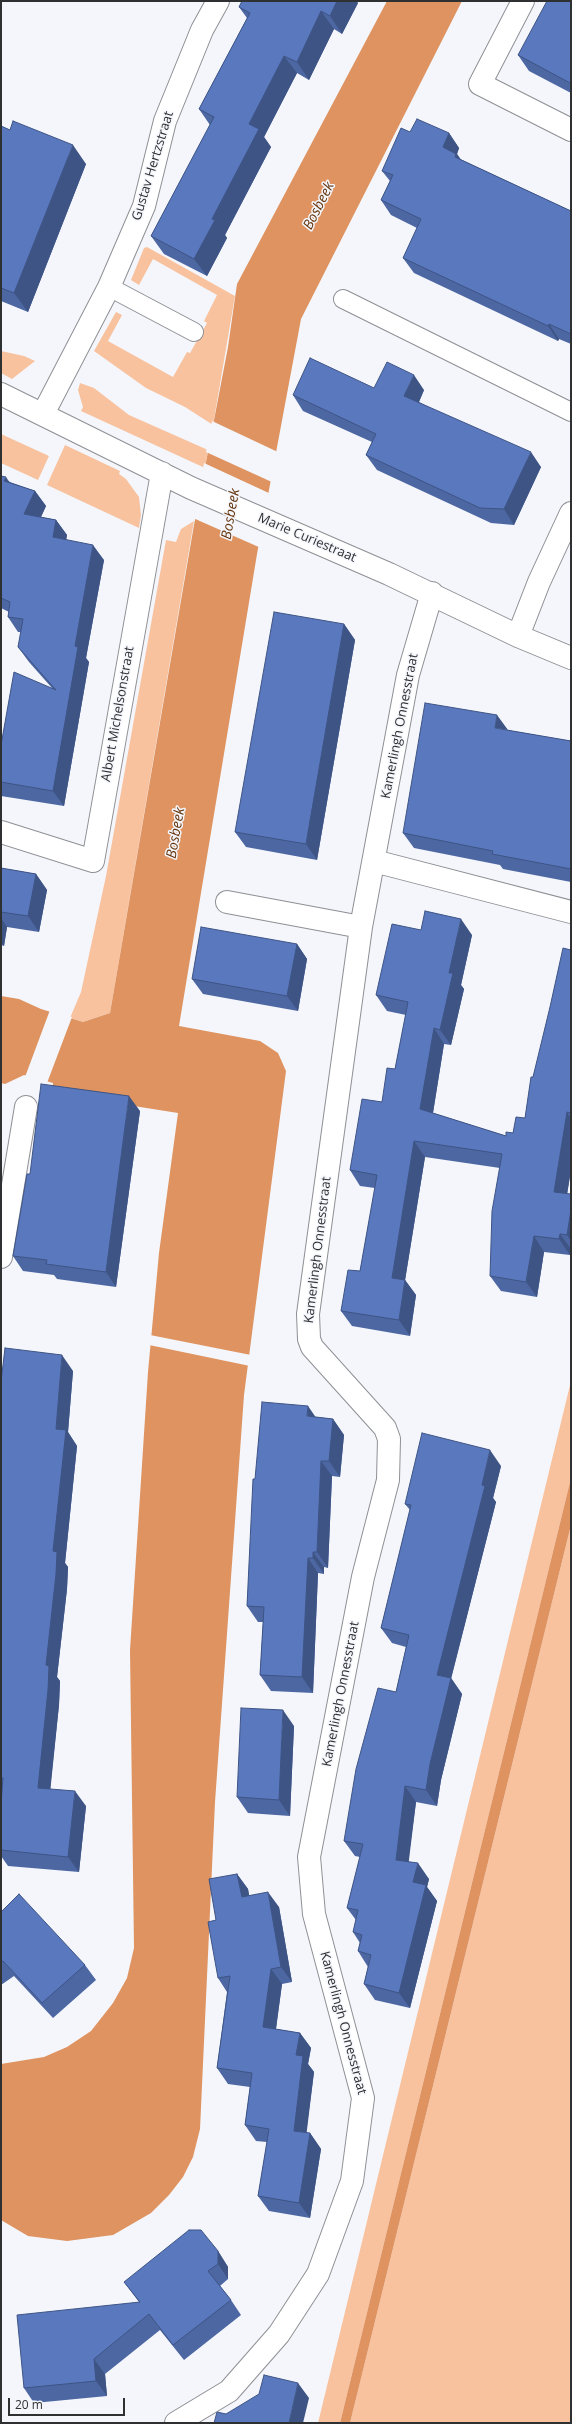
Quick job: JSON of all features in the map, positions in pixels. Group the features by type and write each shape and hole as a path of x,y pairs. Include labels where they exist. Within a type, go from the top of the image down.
{"street":[{"name":"Gustav Hertzstraat","path":"43,414 109,287 144,206 165,121 202,30 218,1"},
{"path":"523,1 480,84 571,130"},
{"name":"Marie Curiestraat","path":"1,394 192,488 432,593 518,636 571,658"},
{"name":"Albert Michelsonstraat","path":"1,832 93,861 162,474"},
{"path":"518,636 539,582 571,513"},
{"name":"Kamerlingh Onnesstraat","path":"176,2423 229,2391 279,2334 318,2274 352,2181 363,2098 314,1914 309,1857 363,1577 388,1480 390,1455 389,1438 385,1428 357,1394 319,1357 308,1339 310,1306 361,927 408,675 432,593"},
{"path":"374,861 571,912"},
{"path":"227,902 361,927"},
{"path":"1,1256 26,1107"}],"lane":[{"path":"109,287 194,332"},
{"path":"343,299 571,412"}],"shaded area":[{"path":"147,247 235,296 213,425 185,407 146,388 94,351 116,312 122,315 108,341 173,377 187,352 190,353 207,323 204,321 217,295 153,259 139,285 131,280 144,248"},
{"path":"1,351 24,356 35,361 12,379 1,373"},
{"path":"80,383 94,388 129,415 208,450 205,468 81,411 83,407 78,390"},
{"path":"1,434 49,456 38,480 1,463"},
{"path":"65,445 120,471 119,474 126,479 139,497 141,515 139,528 47,485"},
{"path":"194,521 110,1013 83,1022 70,1018 81,992 106,876 166,540 176,542 181,529"},
{"path":"571,1381 571,1478 340,2423 318,2423"},
{"path":"571,1525 571,2423 350,2423"}],"water":[{"name":"Bosbeek","path":"387,1 462,1 301,319 257,554 179,1026 260,1041 278,1053 286,1071 244,1395 215,1802 200,2129 193,2157 183,2177 169,2195 151,2213 113,2235 67,2241 28,2236 1,2220 1,2064 44,2057 67,2047 91,2031 113,2003 127,1978 134,1948 130,1650 148,1372 159,1253 178,1113 52,1093 53,1083 24,1075 5,1084 1,1083 1,996 19,999 41,1009 83,1022 110,1013 194,525 228,347 237,284"},
{"path":"571,1478 571,1525 350,2423 340,2423"}],"pier":[{"path":"212,421 280,453 274,483 206,452"},
{"path":"204,463 271,494 261,548 193,518"},
{"path":"50,1010 72,1017 47,1083 25,1077"},
{"path":"150,1335 251,1355 250,1366 149,1345"}],"building":[{"path":"242,1 337,1 330,16 321,11 297,62 284,56 249,124 259,129 212,219 215,220 194,259 151,236 214,117 199,109 250,13 239,7"},
{"path":"547,1 571,1 570,83 518,55"},
{"path":"417,119 449,133 443,147 456,154 455,157 571,211 571,334 549,324 548,326 403,258 421,219 381,200 393,175 382,171 401,128 410,132"},
{"path":"13,121 73,145 14,293 1,288 1,126 10,130"},
{"path":"310,358 374,388 387,362 414,375 404,396 531,452 504,509 480,508 366,455 376,434 293,395"},
{"path":"1,476 6,477 4,481 35,491 24,514 56,520 53,537 93,545 75,646 78,647 53,791 1,782 1,745 14,672 56,690 18,647 23,619 8,617 10,602 1,598"},
{"path":"274,612 344,624 306,844 235,832"},
{"path":"425,703 497,715 495,728 571,741 571,869 492,854 493,851 403,833"},
{"path":"1,868 36,874 28,916 1,912"},
{"path":"425,911 461,919 449,973 453,973 440,1030 434,1028 420,1109 506,1136 506,1132 513,1133 516,1117 525,1118 531,1077 533,1077 563,948 571,950 571,1113 567,1112 554,1192 571,1194 571,1210 567,1235 560,1234 559,1239 534,1236 526,1282 490,1276 492,1211 502,1154 414,1141 392,1278 405,1280 399,1320 341,1311 348,1270 360,1271 377,1175 350,1170 362,1099 382,1102 387,1068 395,1069 408,1002 376,995 392,924 421,930"},
{"path":"201,927 297,944 287,996 192,979"},
{"path":"41,1084 129,1096 106,1272 46,1264 47,1260 13,1256 27,1174 30,1174"},
{"path":"5,1348 62,1355 56,1429 66,1430 53,1551 57,1552 56,1574 46,1665 49,1666 48,1690 38,1788 75,1791 68,1857 1,1850 1,1804 3,1778 1,1778 1,1382"},
{"path":"262,1402 308,1406 307,1416 333,1419 329,1461 321,1461 317,1552 313,1552 313,1558 308,1558 302,1677 260,1675 264,1607 247,1606 253,1479 255,1479"},
{"path":"422,1433 490,1450 482,1485 485,1486 437,1675 451,1678 430,1764 426,1790 405,1786 396,1860 418,1863 413,1882 426,1885 399,1993 364,1984 371,1955 358,1951 362,1935 353,1932 358,1910 347,1908 363,1844 344,1841 356,1769 378,1688 396,1692 409,1635 381,1628 411,1505 405,1504"},
{"path":"241,1708 283,1710 279,1800 237,1797"},
{"path":"237,1874 242,1897 268,1892 281,1967 271,1969 263,2027 300,2033 296,2055 303,2056 294,2131 310,2133 299,2203 258,2196 269,2129 245,2125 252,2073 217,2068 230,1976 218,1978 208,1922 216,1920 209,1879"},
{"path":"19,1894 85,1965 42,2003 3,1961 1,1962 1,1912"},
{"path":"189,2230 201,2230 218,2251 218,2264 208,2271 231,2300 173,2345 149,2314 94,2359 96,2381 24,2388 17,2315 140,2302 124,2282"},
{"path":"264,2375 298,2383 289,2423 214,2423 217,2412 226,2414 259,2394"}]}
